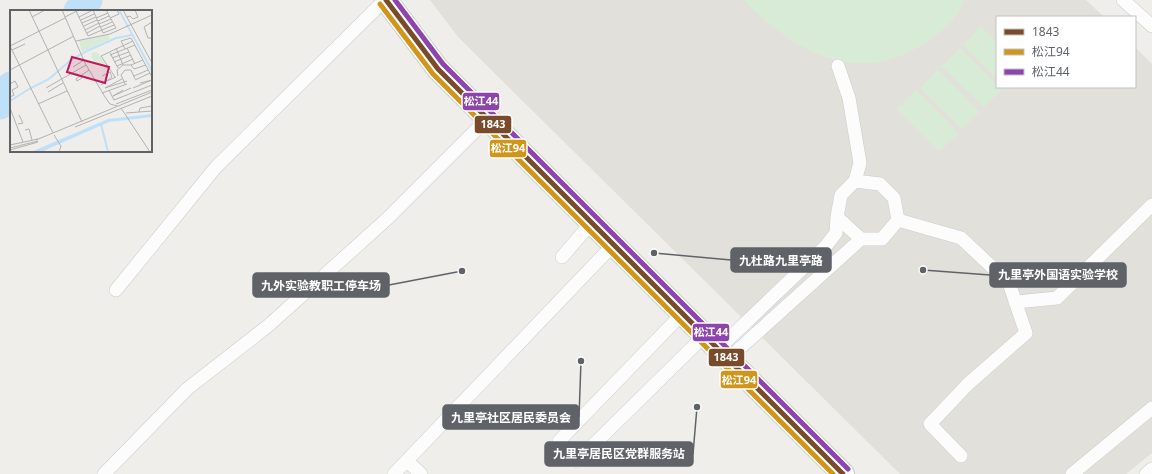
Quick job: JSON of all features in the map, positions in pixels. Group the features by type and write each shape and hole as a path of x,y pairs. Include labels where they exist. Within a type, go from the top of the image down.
{"street":[{"path":"386,0 438,69 843,474"}],"lane":[{"path":"116,290 216,167 386,0"},
{"path":"1123,0 1152,26"},
{"path":"717,348 825,247 836,233 841,194 854,181 860,163 849,98 838,66"},
{"path":"104,474 187,389 269,325 388,218 488,118"},
{"path":"854,181 880,184 894,198 898,220"},
{"path":"1015,302 1057,298 1152,205"},
{"path":"837,217 861,239"},
{"path":"576,461 717,348 861,239 882,239 898,220"},
{"path":"898,220 961,238 1009,283 1026,333 968,384 930,424 961,456"},
{"path":"562,257 592,222"},
{"path":"394,474 614,244"},
{"path":"559,441 683,314"},
{"path":"1072,474 1152,408"},
{"path":"407,460 421,474"},
{"path":"1146,474 1152,469"}],"shaded area":[{"path":"430,0 1086,0 1103,16 996,16 996,88 1136,88 1136,48 1152,64 1152,453 1126,474 900,474 458,37"}],"green space":[{"path":"743,0 964,0 959,12 954,18 939,33 928,41 902,55 877,62 852,63 829,58 806,49 784,36"},
{"path":"981,26 996,42 996,77 963,45"},
{"path":"960,48 996,84 996,88 1000,88 1002,90 984,107 941,66"},
{"path":"938,69 980,112 962,129 920,88"},
{"path":"916,90 959,134 939,151 897,109"}],"waterway":[{"path":"79,10 88,0"},
{"path":"0,105 10,87"}],"transit line":[{"name":"1843","path":"386,0 438,69 843,474"},
{"name":"松江44","path":"395,0 443,64 848,469"},
{"name":"松江94","path":"380,4 433,74 833,474"}],"place":[{"name":"九杜路九里亭路","path":"654,253"},
{"name":"九里亭外国语实验学校","path":"923,270"},
{"name":"九外实验教职工停车场","path":"462,271"},
{"name":"九里亭社区居民委员会","path":"581,361"},
{"name":"九里亭居民区党群服务站","path":"697,407"}]}
